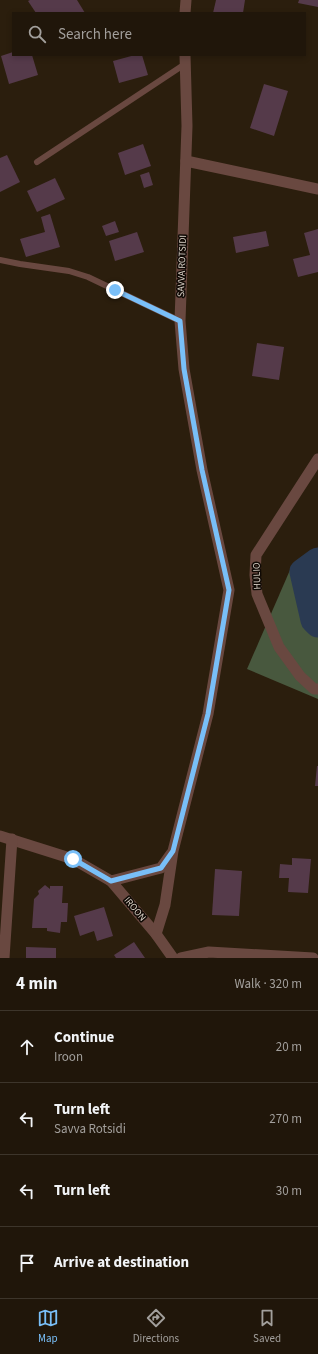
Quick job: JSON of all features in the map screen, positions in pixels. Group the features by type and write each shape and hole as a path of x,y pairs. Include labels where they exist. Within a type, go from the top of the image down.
{"street":[{"path":"186,0 186,12"},
{"name":"SAVVA ROTSIDI","path":"156,934 165,905 173,851 208,714 229,590 202,470 184,369 180,321 187,126 185,59"},
{"path":"186,161 318,189"},
{"name":"HULIO","path":"318,459 256,555 254,575 257,594 279,647 300,676 314,689 318,689"},
{"name":"IROON","path":"0,836 73,859 111,881 156,934 173,958"},
{"path":"4,958 12,839"},
{"name":"SAVVA ROTSIDI","path":"111,881 161,868 173,851"},
{"path":"182,958 209,952 313,958"}],"lane":[{"path":"37,162 185,59"},
{"path":"0,260 69,271 88,277 180,321"}],"green space":[{"path":"318,550 318,699 247,669 290,570"}],"building":[{"path":"77,0 84,12 35,12 28,1"},
{"path":"216,0 245,0 243,12 213,12"},
{"path":"299,0 318,0 318,7 298,3"},
{"path":"12,52 12,56 32,56 38,75 9,84 1,56"},
{"path":"131,56 142,56 148,75 119,83 113,61"},
{"path":"264,84 288,91 274,136 250,128"},
{"path":"143,144 151,166 125,175 118,153"},
{"path":"7,155 20,182 0,192 0,158"},
{"path":"149,172 153,185 144,188 140,175"},
{"path":"55,178 65,199 37,212 27,191"},
{"path":"50,214 60,247 26,257 20,239 45,232 41,217"},
{"path":"115,221 119,232 106,236 102,226"},
{"path":"318,229 318,272 298,277 293,259 310,255 304,233"},
{"path":"266,231 269,246 236,253 233,237"},
{"path":"137,232 144,252 115,261 109,241"},
{"path":"257,343 284,347 279,380 252,376"},
{"path":"317,766 318,786 315,786"},
{"path":"292,858 311,859 308,893 288,892 289,878 279,878 280,864 292,865"},
{"path":"215,869 242,871 239,916 212,915"},
{"path":"45,885 50,889 50,886 63,886 62,903 68,903 67,922 61,922 60,933 47,931 47,928 32,928 34,899 39,894 38,891"},
{"path":"104,907 113,936 97,941 94,931 80,936 74,916"},
{"path":"134,942 145,958 116,958 114,955"},
{"path":"26,947 56,948 56,958 26,958"}],"waterway":[{"path":"318,561 303,572 314,620 318,624"}],"route":[{"path":"73,859 111,881 161,868 173,851 208,714 229,590 202,470 184,369 180,321 115,290"}]}
